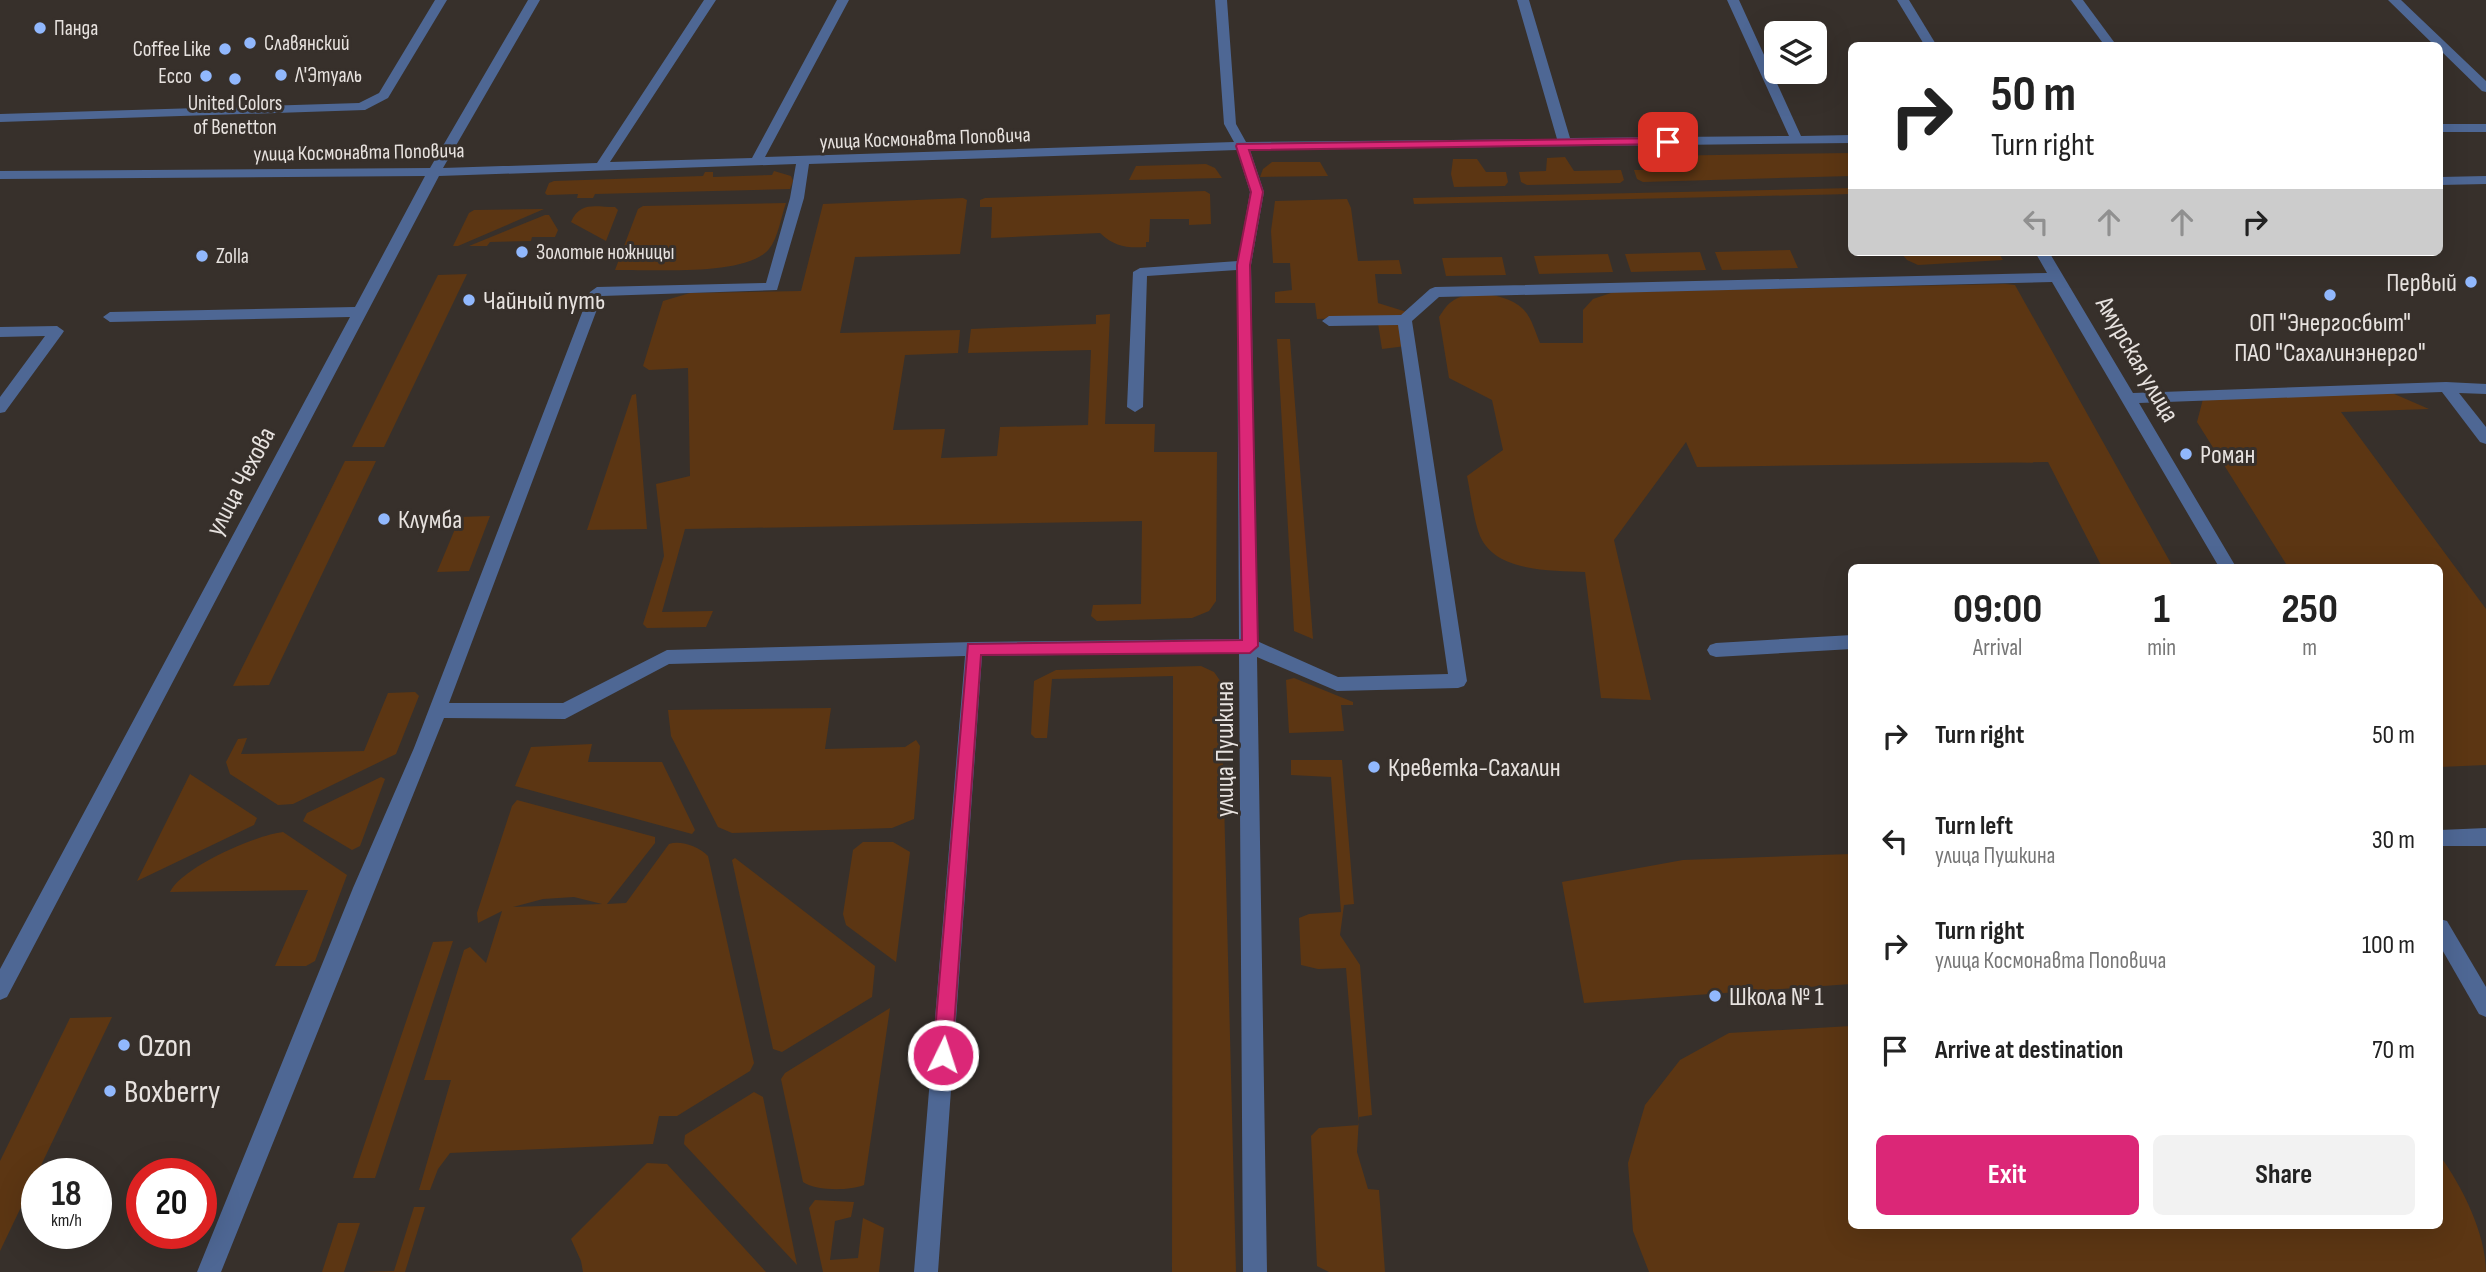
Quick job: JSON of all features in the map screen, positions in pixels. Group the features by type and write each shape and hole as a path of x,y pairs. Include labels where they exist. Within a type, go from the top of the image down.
{"street":[{"path":"0,118 361,107 384,95 441,0"},
{"name":"улица Чехова","path":"0,990 434,172 534,0"},
{"path":"601,167 710,0"},
{"path":"756,162 843,0"},
{"name":"улица Пушкина","path":"1222,0 1230,124 1242,146 1257,192 1244,265 1255,1272"},
{"path":"1523,0 1565,144"},
{"path":"1733,0 1797,140"},
{"path":"1903,0 1929,42"},
{"path":"2077,0 2108,42"},
{"path":"2394,0 2438,42"},
{"path":"2443,47 2486,88"},
{"path":"2443,128 2486,128"},
{"name":"улица Космонавта Поповича","path":"0,175 434,172 1242,146 1848,139"},
{"path":"209,1272 363,888 438,710 597,292 772,287 797,198 803,161"},
{"path":"2443,180 2486,180"},
{"name":"Амурская улица","path":"2044,256 2226,564"},
{"path":"1135,407 1140,272 1244,265"},
{"path":"1329,321 1405,320 1435,292 2057,277"},
{"path":"110,317 359,312"},
{"path":"438,710 565,710 667,657 974,649 1250,646 1337,684 1458,681 1405,320"},
{"path":"0,332 57,331 0,408"},
{"path":"2128,398 2445,387 2486,389"},
{"path":"2445,387 2486,438"},
{"path":"1716,650 1848,642"},
{"path":"926,1272 974,649"},
{"path":"2443,838 2486,837"},
{"path":"2443,933 2486,1007"}],"shaded area":[{"path":"1848,153 1848,176 1643,182 1637,179 1634,170 1650,170 1653,156"},
{"path":"1565,157 1574,171 1621,170 1624,180 1620,183 1527,185 1521,182 1519,172 1546,171 1547,158"},
{"path":"1453,159 1477,159 1486,172 1506,172 1508,182 1505,186 1454,187 1451,174"},
{"path":"1272,162 1320,162 1328,176 1260,177 1263,169"},
{"path":"1206,164 1215,168 1222,178 1129,180 1136,166"},
{"path":"774,171 791,176 793,181 790,189 595,194 593,198 577,198 578,194 545,193 549,183 554,181 703,176 705,172 713,172 713,177 772,175"},
{"path":"1848,188 1848,194 1414,204 1413,198"},
{"path":"1205,191 1210,194 1211,224 1189,225 1189,219 1150,219 1149,242 1146,242 1146,247 1121,246 1100,233 991,238 992,207 980,207 980,200 985,198"},
{"path":"963,198 967,200 960,254 855,257 840,333 960,330 958,353 905,355 893,430 945,429 941,458 997,456 1000,427 1088,425 1091,350 968,353 971,329 1096,324 1096,315 1110,314 1105,424 1155,424 1154,452 1217,452 1216,601 1209,611 1192,618 1097,621 1091,616 1093,605 1141,604 1142,521 685,529 662,612 713,611 706,627 647,628 643,624 664,556 656,484 690,476 688,368 649,370 643,366 663,301 690,293 801,291 823,204"},
{"path":"1347,199 1351,208 1358,261 1399,260 1402,274 1375,274 1378,303 1410,313 1414,345 1382,349 1377,317 1317,319 1315,303 1275,303 1275,292 1292,290 1290,263 1273,263 1271,231 1275,201"},
{"path":"786,203 772,244 757,258 720,268 697,270 615,270 638,209 643,206"},
{"path":"615,207 618,210 606,241 571,222 584,208"},
{"path":"544,209 453,246 469,213 474,210"},
{"path":"549,215 558,230 555,237 532,237 531,241 490,242 487,246 469,246"},
{"path":"1790,250 1798,268 1722,270 1715,252"},
{"path":"1700,252 1706,270 1631,272 1625,254"},
{"path":"1608,254 1613,272 1539,274 1534,256"},
{"path":"1904,256 2000,256 2003,260 1918,265"},
{"path":"1502,257 1506,275 1446,276 1442,258"},
{"path":"467,274 384,447 352,447 438,275"},
{"path":"2015,285 2171,564 2100,564 2048,462 1697,467 1686,442 1614,540 1651,700 1601,698 1585,572 1541,569 1512,563 1488,548 1480,536 1467,476 1503,450 1492,400 1449,378 1439,317 1454,300 1471,295 1490,295 1508,300 1523,309 1540,343 1583,343 1583,310 1593,299 1614,292"},
{"path":"1277,339 1290,339 1313,639 1294,631"},
{"path":"2392,393 2429,409 2341,412 2486,609 2486,765 2443,767 2443,564 2286,564 2197,422 2203,399"},
{"path":"636,394 647,529 587,530 632,395"},
{"path":"345,461 376,461 269,685 233,686"},
{"path":"490,516 469,571 437,572 460,517"},
{"path":"1201,666 1214,672 1221,682 1236,1272 1172,1272 1173,676 1052,679 1047,738 1035,738 1031,734 1034,681 1056,670"},
{"path":"1294,678 1353,702 1353,705 1341,705 1344,731 1289,733 1286,680"},
{"path":"415,692 419,696 396,754 293,804 278,805 230,774 226,762 238,739 247,738 241,754 364,751 388,693"},
{"path":"831,708 825,749 905,747 916,740 920,746 914,819 892,828 732,833 718,827 671,736 668,710"},
{"path":"592,744 588,762 662,762 695,830 692,834 515,786 531,747"},
{"path":"1291,760 1342,760 1354,904 1344,905 1340,935 1360,965 1372,1115 1359,1117 1359,1122 1346,968 1318,969 1301,965 1299,918 1309,914 1341,912 1331,777 1291,775"},
{"path":"190,774 257,818 254,825 137,881"},
{"path":"381,777 385,779 360,846 352,850 303,821 307,813"},
{"path":"517,800 655,837 655,843 607,904 626,903 669,844 690,845 708,856 754,1063 750,1071 677,1116 659,1116 653,1144 450,1153 438,1169 430,1190 419,1190 451,1080 424,1080 464,950 470,947 486,963 502,911 478,923 477,913 512,806","holes":["574,897 602,904 513,907 543,899"]},
{"path":"283,832 347,875 315,961 306,966 275,966 308,890 170,892 177,882 204,863 256,839"},
{"path":"863,842 893,842 910,852 896,962 846,925 843,914 853,850"},
{"path":"1848,854 1848,984 1584,1003 1562,882 1683,860"},
{"path":"735,858 875,966 872,997 782,1052 773,1049 732,860"},
{"path":"453,941 375,1178 353,1178 433,942"},
{"path":"890,1008 864,1185 833,1189 809,1185 803,1182 781,1079 785,1073"},
{"path":"112,1017 45,1158 21,1158 21,1207 0,1251 0,1161 70,1018"},
{"path":"1848,1026 1848,1229 2443,1229 2443,1161 2471,1211 2482,1242 2486,1272 1649,1272 1633,1231 1628,1163 1645,1105 1680,1060 1729,1033"},
{"path":"754,1092 763,1097 797,1265 684,1144 685,1135"},
{"path":"1359,1125 1357,1152 1368,1189 1379,1190 1385,1272 1329,1272 1317,1266 1311,1136 1319,1128"},
{"path":"647,1163 667,1164 766,1272 583,1272 571,1239"},
{"path":"815,1200 854,1202 851,1217 835,1221 830,1260 858,1258 863,1218 884,1228 879,1272 823,1272 809,1208"},
{"path":"414,1207 425,1207 405,1272 361,1272 394,1271"},
{"path":"338,1223 360,1223 344,1272 322,1272"}],"place":[{"name":"Панда","path":"40,28"},
{"name":"Славянский","path":"250,43"},
{"name":"Coffee Like","path":"225,49"},
{"name":"Л'Этуаль","path":"281,75"},
{"name":"Ecco","path":"206,76"},
{"name":"United Colors of Benetton","path":"235,79"},
{"name":"Золотые ножницы","path":"522,252"},
{"name":"Zolla","path":"202,256"},
{"name":"Первый","path":"2471,282"},
{"name":"ОП \"Энергосбыт\" ПАО \"Сахалинэнерго\"","path":"2330,295"},
{"name":"Чайный путь","path":"469,300"},
{"name":"Роман","path":"2186,454"},
{"name":"Клумба","path":"384,519"},
{"name":"Креветка-Сахалин","path":"1374,767"},
{"name":"Школа № 1","path":"1715,996"},
{"name":"Ozon","path":"124,1045"},
{"name":"Boxberry","path":"110,1091"}],"route":[{"path":"943,1055 974,649 1250,646 1244,265 1257,192 1242,146 1668,142"}]}
